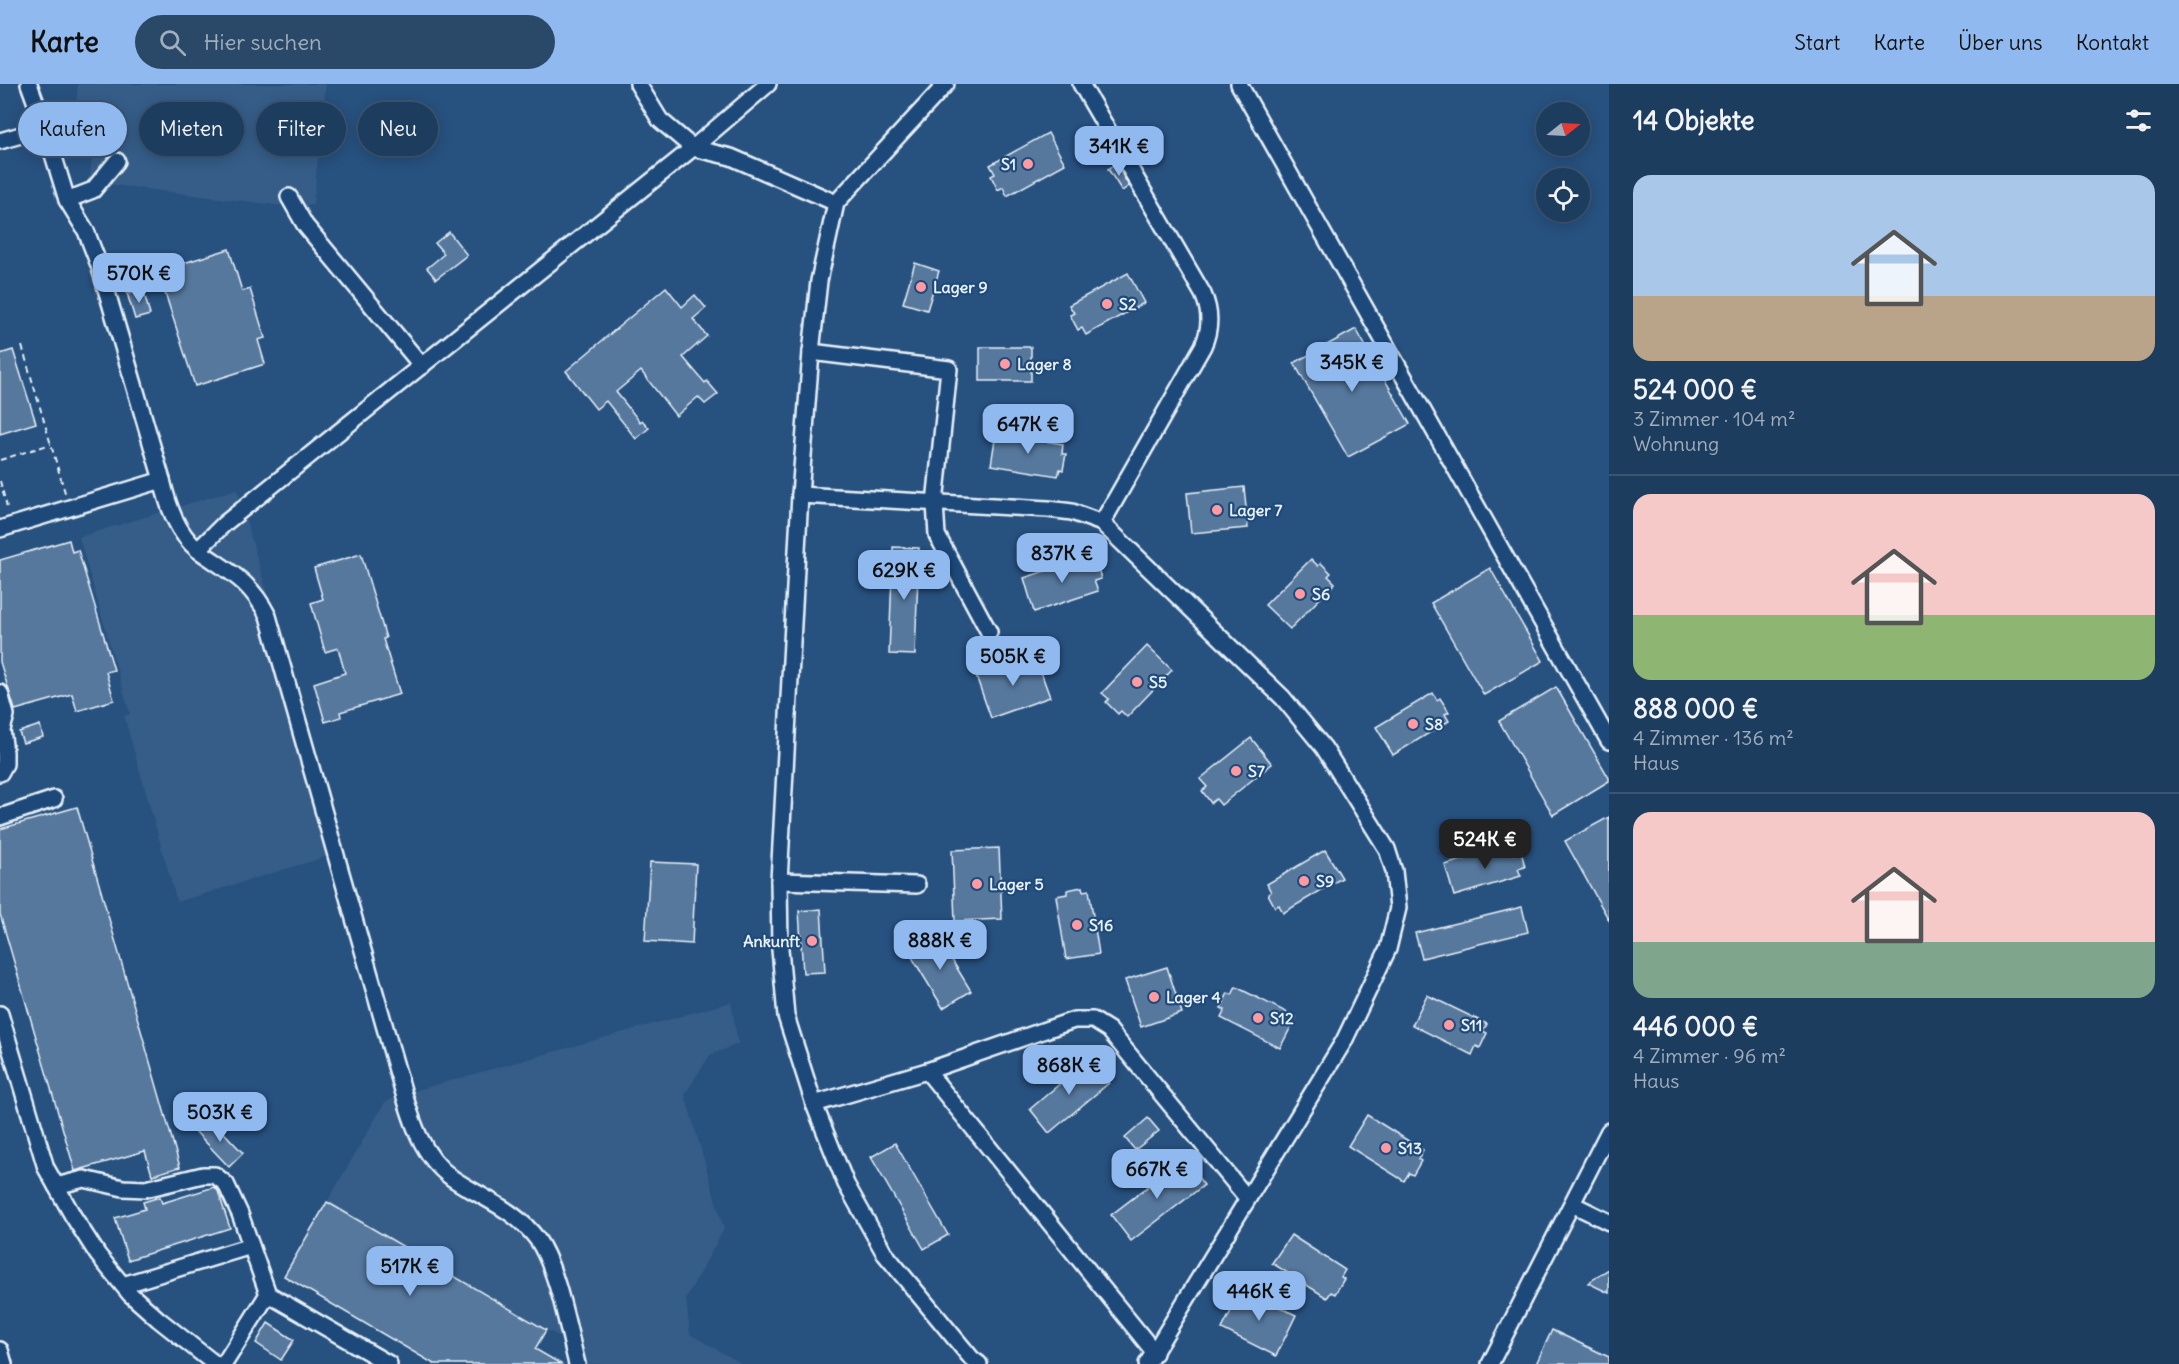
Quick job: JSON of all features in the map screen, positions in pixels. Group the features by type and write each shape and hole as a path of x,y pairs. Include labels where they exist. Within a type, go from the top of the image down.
{"street":[{"path":"29,84 36,102"},
{"path":"638,84 660,120 693,148 731,157 836,203"},
{"path":"198,550 224,524 693,148 768,84"},
{"path":"946,84 836,203 819,280 800,495 779,880 780,949 786,1016 814,1104 846,1184 885,1254 973,1362"},
{"path":"1081,84 1203,294 1210,316 1209,332 1203,346 1102,523"},
{"path":"1239,84 1609,741"},
{"path":"0,141 18,136"},
{"path":"54,156 67,200 86,231 99,265 177,524 188,542 247,584 259,598 268,616 397,1070 420,1140 439,1166 452,1177 522,1221 545,1251 577,1364"},
{"path":"67,200 93,190 117,161"},
{"path":"289,198 305,225 422,366"},
{"path":"811,352 949,369 935,504 937,535 989,632"},
{"path":"6,527 69,507 164,487"},
{"path":"800,495 1048,509 1072,512 1102,523 1283,698 1324,748 1387,849 1394,871 1398,908 1388,949 1344,1041 1151,1358 927,1071"},
{"path":"0,693 6,715 2,730 5,764 0,773"},
{"path":"0,817 54,799"},
{"path":"779,880 917,885"},
{"path":"0,1014 46,1168 98,1255 123,1285 158,1319 215,1364"},
{"path":"814,1104 927,1071 1074,1020 1087,1019 1099,1022 1116,1039 1247,1198"},
{"path":"1490,1364 1609,1131"},
{"path":"56,1186 84,1179 123,1188 145,1189 203,1175 215,1175 226,1184 267,1294 389,1364"},
{"path":"1572,1204 1609,1222"},
{"path":"123,1285 251,1246"},
{"path":"224,1364 267,1294"},
{"path":"0,1350 4,1364"}],"path":[{"path":"22,346 69,507"},
{"path":"0,460 51,444"},
{"path":"0,481 6,527"}],"shaded area":[{"path":"78,84 326,84 324,102 256,102 256,156 318,156 313,205 275,205 89,182 92,156 127,156 127,102 76,102"},
{"path":"237,489 342,852 177,902 124,716 130,714 79,537"},
{"path":"731,1002 738,1044 710,1055 685,1094 724,1229 686,1298 690,1334 742,1364 568,1364 561,1338 327,1202 385,1102 403,1094"}],"building":[{"name":"S1","path":"1048,133 1065,164 1007,196 1003,187 998,190 991,176 995,174 990,165"},
{"path":"1116,164 1129,186 1122,191 1108,169"},
{"path":"449,232 467,255 436,279 427,268 444,254 435,243"},
{"path":"229,249 242,291 250,289 265,338 258,340 265,364 195,386 158,271"},
{"name":"Lager 9","path":"915,263 939,271 927,310 903,303"},
{"name":"S2","path":"1128,273 1144,303 1086,335 1082,328 1078,330 1070,315 1074,313 1069,305"},
{"path":"666,287 682,307 695,295 706,308 693,319 707,336 683,357 705,383 707,381 718,394 705,404 698,397 676,416 641,371 616,392 640,422 642,420 649,428 636,439 606,401 596,409 566,371"},
{"path":"143,289 150,315 135,319 127,293"},
{"path":"1356,329 1410,424 1348,457 1294,363"},
{"name":"Lager 8","path":"980,347 1031,347 1031,381 980,381"},
{"path":"13,350 36,423 0,434 0,354"},
{"path":"996,433 1063,444 1062,454 1066,454 1063,470 1060,469 1058,476 991,465"},
{"name":"Lager 7","path":"1244,487 1248,528 1191,533 1187,493"},
{"path":"69,540 72,552 78,550 114,670 106,672 114,700 77,711 72,694 15,710 0,662 0,560"},
{"path":"893,547 919,548 915,655 889,654"},
{"path":"361,554 400,694 340,712 341,717 325,722 314,683 345,673 338,648 325,652 311,603 323,599 314,568"},
{"path":"1087,557 1090,566 1097,564 1101,579 1094,581 1098,591 1034,612 1024,578"},
{"name":"S6","path":"1311,559 1318,566 1321,563 1331,573 1328,576 1335,583 1290,629 1265,605"},
{"path":"1490,568 1543,661 1484,695 1431,603"},
{"name":"S5","path":"1147,646 1172,670 1127,717 1121,711 1118,714 1106,702 1109,699 1102,693"},
{"path":"1035,656 1050,697 991,718 976,676"},
{"path":"1556,687 1609,781 1553,815 1499,721"},
{"name":"S8","path":"1433,693 1437,700 1440,698 1449,712 1445,714 1449,721 1393,755 1376,727"},
{"path":"40,725 43,737 23,743 19,732"},
{"name":"S7","path":"1251,738 1272,764 1221,805 1216,799 1211,803 1202,791 1207,787 1200,779"},
{"path":"77,807 180,1167 152,1175 145,1151 75,1171 0,914 0,829"},
{"path":"1609,817 1609,920 1565,841"},
{"path":"1511,845 1514,854 1521,851 1525,867 1518,869 1521,876 1454,896 1445,865"},
{"name":"Lager 5","path":"999,848 1002,919 955,921 952,850"},
{"name":"S9","path":"1325,850 1342,878 1283,913 1279,905 1275,907 1268,894 1271,892 1267,884"},
{"path":"650,862 696,864 692,944 645,941"},
{"name":"S16","path":"1082,887 1083,891 1089,890 1099,954 1066,959 1056,896 1067,894 1067,890"},
{"path":"1522,907 1528,932 1422,958 1415,933"},
{"name":"Ankunft","path":"821,909 825,972 803,973 799,911"},
{"path":"930,936 933,940 938,937 971,991 943,1008 910,954 918,949 916,945"},
{"name":"Lager 4","path":"1167,967 1182,1013 1141,1027 1125,980"},
{"name":"S12","path":"1236,987 1296,1017 1280,1048 1221,1018 1225,1010 1221,1008 1228,993 1232,995"},
{"name":"S11","path":"1427,995 1487,1024 1483,1031 1487,1033 1480,1048 1476,1046 1472,1055 1412,1025"},
{"path":"1089,1059 1109,1083 1049,1133 1030,1109"},
{"name":"S13","path":"1367,1115 1423,1150 1418,1159 1421,1161 1413,1175 1409,1173 1404,1181 1348,1146"},
{"path":"1148,1118 1159,1131 1135,1150 1125,1138"},
{"path":"211,1119 243,1153 229,1167 196,1132"},
{"path":"895,1143 948,1235 924,1249 871,1157"},
{"path":"1184,1159 1204,1185 1131,1241 1111,1215"},
{"path":"214,1187 218,1191 230,1228 128,1260 115,1218 145,1209 143,1202 160,1197 162,1203"},
{"path":"327,1202 546,1330 535,1349 561,1364 434,1364 284,1276"},
{"path":"1291,1235 1345,1270 1341,1277 1344,1279 1335,1294 1331,1292 1327,1298 1272,1263"},
{"path":"1609,1269 1609,1293 1588,1283"},
{"path":"1242,1289 1296,1315 1276,1356 1222,1329"},
{"path":"268,1323 294,1340 281,1360 256,1343"},
{"path":"1552,1330 1609,1357 1609,1364 1536,1364"}],"place":[{"name":"S1","path":"1028,164"},
{"name":"Lager 9","path":"921,287"},
{"name":"S2","path":"1107,304"},
{"name":"Lager 8","path":"1005,364"},
{"name":"Lager 7","path":"1217,510"},
{"name":"S6","path":"1300,594"},
{"name":"S5","path":"1137,682"},
{"name":"S8","path":"1413,724"},
{"name":"S7","path":"1236,771"},
{"name":"S9","path":"1304,881"},
{"name":"Lager 5","path":"977,884"},
{"name":"S16","path":"1077,925"},
{"name":"Ankunft","path":"812,941"},
{"name":"Lager 4","path":"1154,997"},
{"name":"S12","path":"1258,1018"},
{"name":"S11","path":"1449,1025"},
{"name":"S13","path":"1386,1148"}]}
